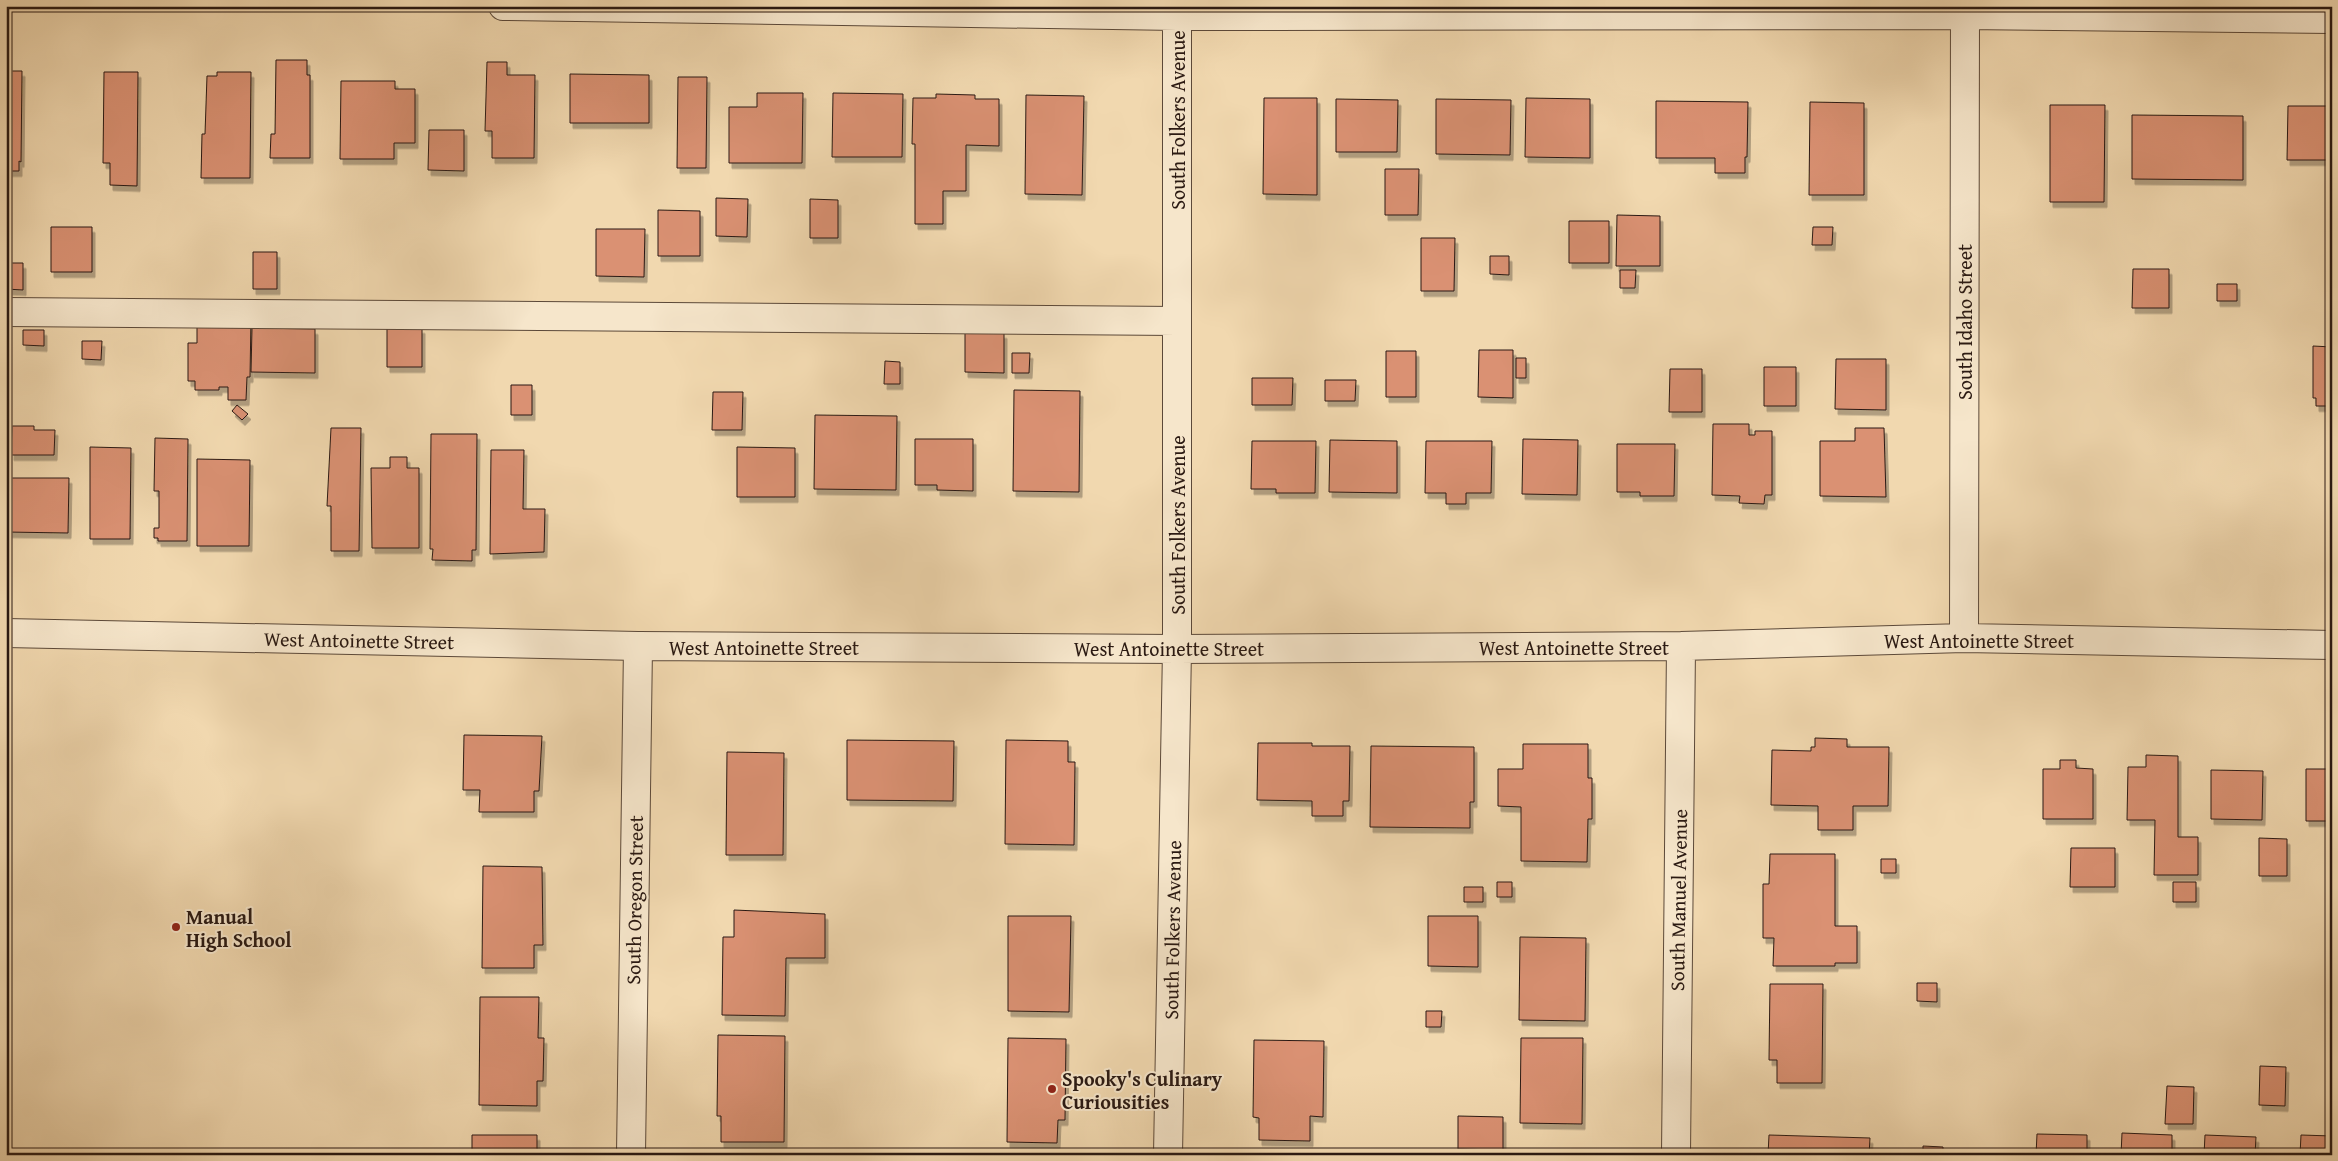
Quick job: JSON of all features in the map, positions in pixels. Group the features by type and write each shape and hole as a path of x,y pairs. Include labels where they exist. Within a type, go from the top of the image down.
{"street":[{"path":"503,6 1177,16 1964,11 2332,19"},
{"name":"South Idaho Street","path":"1964,11 1964,638"},
{"name":"South Folkers Avenue","path":"1168,1155 1177,649 1177,16"},
{"path":"6,312 1177,321"},
{"name":"West Antoinette Street","path":"6,632 638,646 1177,649 1681,646 1964,638 2332,644"},
{"name":"South Oregon Street","path":"631,1155 638,646"},
{"name":"South Manuel Avenue","path":"1676,1155 1681,646"}],"building":[{"path":"276,60 307,60 307,75 310,75 310,158 270,158 271,134 275,134"},
{"path":"487,62 507,62 507,75 535,75 534,158 492,158 492,131 485,131"},
{"path":"6,71 22,71 21,162 19,161 19,171 6,171"},
{"path":"104,72 138,72 137,186 110,185 110,163 103,163"},
{"path":"217,72 251,72 250,178 201,178 202,134 205,134 207,76 217,76"},
{"path":"570,74 649,75 649,123 570,123"},
{"path":"678,77 707,77 706,168 677,168"},
{"path":"341,81 395,81 395,89 415,89 415,143 394,143 394,159 340,159"},
{"path":"757,93 803,93 802,163 729,163 729,107 757,107"},
{"path":"833,93 903,94 902,157 832,157"},
{"path":"936,94 975,95 975,99 999,99 999,146 966,145 966,191 943,191 943,224 915,224 915,144 912,144 913,98 936,98"},
{"path":"1026,95 1084,96 1082,195 1025,194"},
{"path":"1264,98 1317,98 1317,195 1263,194"},
{"path":"1526,98 1590,99 1590,158 1525,157"},
{"path":"1336,99 1398,100 1397,152 1336,152"},
{"path":"1436,99 1511,100 1510,155 1436,154"},
{"path":"1656,101 1748,102 1745,173 1715,173 1715,158 1656,158"},
{"path":"1810,102 1864,103 1864,195 1809,195"},
{"path":"2050,105 2105,105 2104,202 2050,202"},
{"path":"2288,106 2332,106 2332,160 2287,160"},
{"path":"2132,115 2243,116 2243,180 2132,179"},
{"path":"429,130 464,130 464,171 428,170"},
{"path":"1385,169 1419,169 1418,215 1385,215"},
{"path":"716,198 748,199 747,237 716,236"},
{"path":"810,199 838,200 838,238 810,238"},
{"path":"658,210 700,211 700,256 658,256"},
{"path":"1617,215 1660,216 1660,266 1616,266"},
{"path":"1569,221 1609,221 1609,263 1569,263"},
{"path":"51,227 92,227 92,272 51,272"},
{"path":"1813,227 1833,227 1832,245 1812,245"},
{"path":"596,229 645,229 644,277 596,276"},
{"path":"1421,238 1455,238 1454,291 1421,291"},
{"path":"253,252 277,252 277,289 253,289"},
{"path":"1490,256 1509,256 1509,275 1490,274"},
{"path":"6,263 23,263 23,290 6,289"},
{"path":"2133,269 2169,269 2169,308 2132,308"},
{"path":"1620,270 1636,270 1635,288 1620,288"},
{"path":"2217,284 2237,284 2237,301 2217,301"},
{"path":"197,317 251,318 250,377 247,377 246,400 228,400 228,387 219,387 219,390 195,390 195,381 188,381 188,343 197,343"},
{"path":"252,328 315,329 315,373 251,372"},
{"path":"387,328 422,328 422,367 387,367"},
{"path":"23,330 44,330 44,346 23,345"},
{"path":"965,333 1004,333 1004,373 965,372"},
{"path":"82,341 102,341 101,360 82,359"},
{"path":"2313,346 2332,347 2332,406 2316,406 2316,398 2313,398"},
{"path":"1479,350 1513,350 1513,398 1478,397"},
{"path":"1386,351 1416,351 1416,397 1386,397"},
{"path":"1012,353 1030,353 1029,373 1012,373"},
{"path":"1516,358 1526,358 1526,378 1516,378"},
{"path":"1836,359 1886,359 1886,410 1835,409"},
{"path":"885,361 900,362 900,384 884,384"},
{"path":"1764,367 1796,367 1796,406 1764,406"},
{"path":"1670,369 1702,369 1702,412 1669,412"},
{"path":"1252,378 1293,378 1292,405 1252,405"},
{"path":"1325,380 1356,380 1355,401 1325,401"},
{"path":"511,385 532,385 532,415 511,415"},
{"path":"1014,390 1080,391 1079,492 1013,491"},
{"path":"713,392 743,392 742,430 712,430"},
{"path":"237,405 248,414 242,420 232,411"},
{"path":"815,415 897,416 896,490 814,489"},
{"path":"1713,424 1749,424 1749,435 1755,435 1755,431 1772,431 1772,495 1765,495 1764,504 1739,503 1740,496 1712,495"},
{"path":"12,426 34,426 34,430 55,430 54,455 11,455"},
{"path":"331,428 361,428 359,551 331,551 331,506 327,506"},
{"path":"1855,428 1884,428 1886,497 1820,496 1820,441 1855,441"},
{"path":"431,434 477,434 476,550 472,550 472,561 432,560 433,549 430,549"},
{"path":"155,438 188,439 187,541 158,541 158,538 154,538 154,528 159,528 159,491 154,491"},
{"path":"915,439 973,439 973,491 937,490 937,485 915,485"},
{"path":"1523,439 1578,440 1577,495 1522,494"},
{"path":"1330,440 1397,441 1397,493 1329,492"},
{"path":"1252,441 1316,441 1315,493 1276,493 1276,489 1251,489"},
{"path":"1426,441 1492,441 1491,493 1466,493 1466,504 1446,504 1446,493 1425,493"},
{"path":"1617,444 1675,444 1674,496 1640,496 1640,492 1617,492"},
{"path":"90,447 131,448 130,539 90,539"},
{"path":"737,447 795,448 795,497 737,497"},
{"path":"491,450 524,450 523,509 545,509 544,552 490,554"},
{"path":"390,457 407,457 407,468 419,468 419,548 372,548 371,468 390,468"},
{"path":"197,459 250,460 249,546 197,546"},
{"path":"6,478 69,478 68,533 6,532"},
{"path":"464,735 542,736 539,791 534,791 534,812 479,812 480,790 463,790"},
{"path":"1815,738 1847,739 1847,747 1889,747 1888,806 1853,806 1853,830 1818,830 1818,806 1771,805 1772,750 1811,751 1811,747 1815,747"},
{"path":"847,740 954,741 953,801 847,800"},
{"path":"1006,740 1068,741 1068,762 1075,762 1074,845 1005,844"},
{"path":"1258,743 1312,743 1312,746 1350,746 1349,801 1343,801 1343,816 1312,816 1312,801 1257,800"},
{"path":"1523,744 1588,744 1588,778 1592,778 1592,819 1588,819 1587,862 1521,861 1521,807 1498,806 1498,769 1523,769"},
{"path":"1371,746 1474,747 1474,802 1470,802 1470,828 1370,827"},
{"path":"727,752 784,753 783,855 726,855"},
{"path":"2146,755 2178,756 2178,837 2198,837 2198,875 2154,875 2155,820 2127,820 2128,767 2146,767"},
{"path":"2060,760 2076,760 2076,768 2093,769 2093,819 2043,819 2043,769 2060,769"},
{"path":"2306,769 2332,769 2332,821 2306,821"},
{"path":"2211,770 2263,771 2262,820 2211,819"},
{"path":"2259,838 2287,839 2287,876 2259,876"},
{"path":"2071,848 2115,848 2115,887 2070,887"},
{"path":"1770,854 1835,854 1835,926 1857,926 1857,963 1835,963 1835,966 1773,966 1774,938 1763,938 1763,884 1769,884"},
{"path":"1881,859 1896,859 1896,873 1881,873"},
{"path":"483,866 542,867 543,945 534,945 534,968 482,968"},
{"path":"1497,882 1512,882 1512,897 1497,897"},
{"path":"2173,882 2196,882 2196,902 2173,902"},
{"path":"1464,887 1483,887 1483,902 1464,902"},
{"path":"734,910 825,914 825,958 786,958 785,1016 722,1015 723,937 734,937"},
{"path":"1008,916 1071,916 1069,1012 1008,1011"},
{"path":"1428,916 1478,916 1478,967 1428,966"},
{"path":"1520,937 1586,938 1585,1021 1519,1020"},
{"path":"1917,983 1937,983 1937,1002 1917,1001"},
{"path":"1770,984 1823,984 1822,1083 1777,1083 1777,1060 1769,1060"},
{"path":"480,997 539,997 538,1038 544,1038 543,1081 537,1081 537,1106 479,1105"},
{"path":"1426,1011 1442,1011 1441,1027 1426,1027"},
{"path":"718,1035 785,1036 784,1142 721,1142 721,1116 717,1116"},
{"path":"1008,1038 1066,1039 1065,1120 1058,1120 1057,1143 1007,1142"},
{"path":"1521,1038 1583,1038 1582,1124 1520,1123"},
{"path":"1254,1040 1324,1041 1323,1117 1310,1116 1310,1141 1259,1140 1259,1118 1253,1117"},
{"path":"2260,1066 2286,1067 2285,1106 2259,1105"},
{"path":"2167,1086 2194,1087 2193,1124 2165,1124"},
{"path":"1458,1116 1503,1117 1503,1150 1458,1149"},
{"path":"2122,1133 2172,1135 2172,1155 2121,1155"},
{"path":"2037,1134 2087,1135 2087,1155 2036,1155"},
{"path":"472,1135 537,1135 537,1155 472,1155"},
{"path":"1769,1135 1870,1138 1869,1155 1768,1155"},
{"path":"2205,1135 2256,1137 2255,1155 2204,1155"},
{"path":"2301,1135 2332,1136 2332,1155 2300,1155"},
{"path":"1923,1146 1943,1147 1943,1155 1923,1155"}],"place":[{"name":"Manual High School","path":"176,927"},
{"name":"Spooky's Culinary Curiousities","path":"1052,1089"}]}
